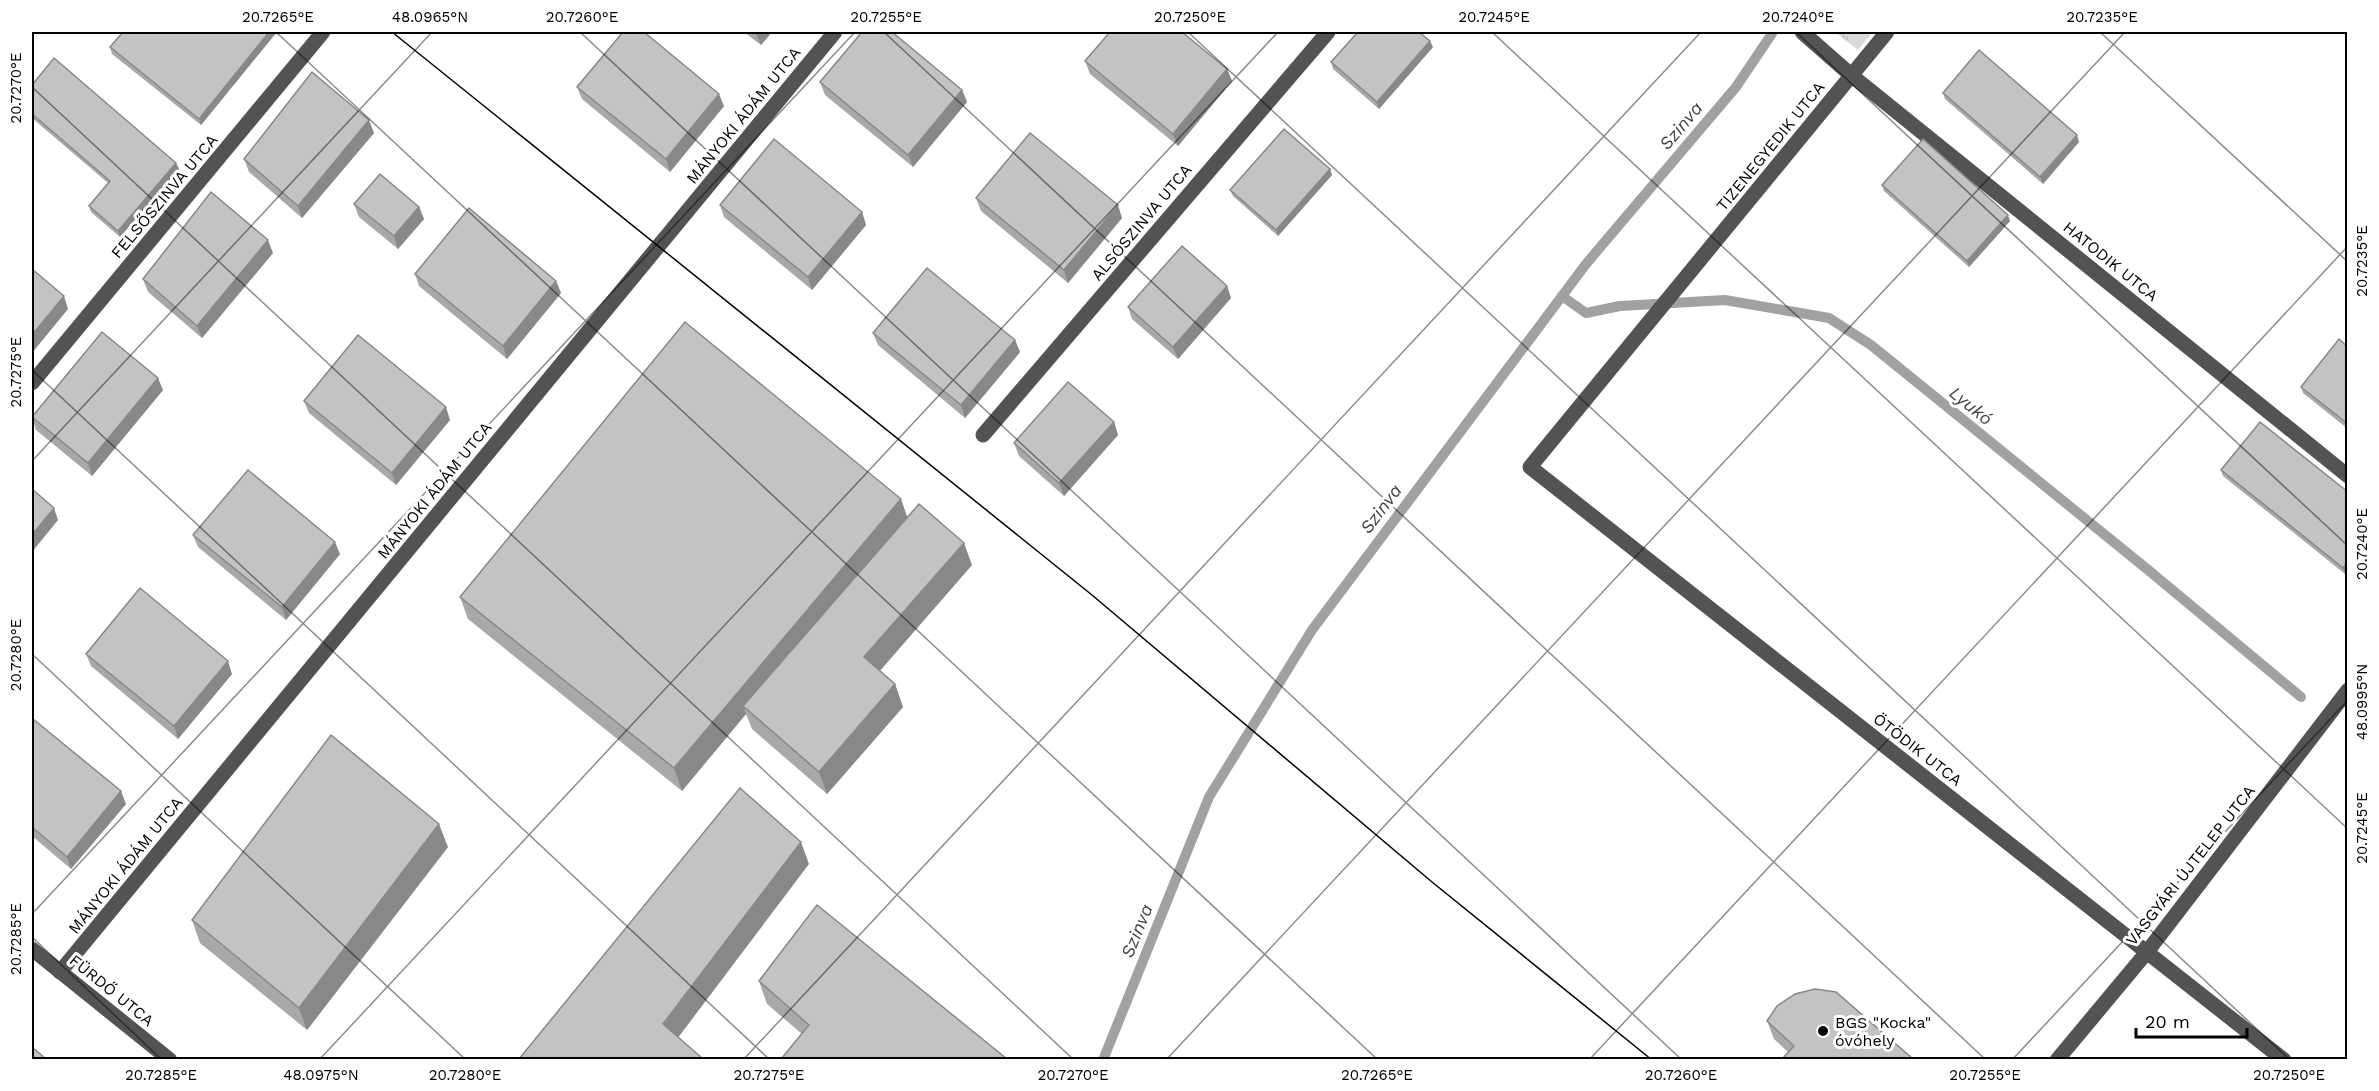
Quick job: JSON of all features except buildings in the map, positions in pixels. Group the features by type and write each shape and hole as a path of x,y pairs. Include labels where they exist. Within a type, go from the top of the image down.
{"street":[{"name":"FELSŐSZINVA UTCA","path":"32,383 323,32"},
{"name":"MÁNYOKI ÁDÁM UTCA","path":"60,972 835,32"},
{"name":"ALSÓSZINVA UTCA","path":"983,435 1328,32"},
{"name":"HATODIK UTCA","path":"1802,32 1851,75 2348,476"},
{"name":"TIZENEGYEDIK UTCA","path":"1530,467 1887,32"},
{"name":"ÖTÖDIK UTCA","path":"1530,467 2284,1059"},
{"name":"VASGYÁRI ÚJTELEP UTCA","path":"2056,1059 2147,952 2348,690"},
{"name":"FÜRDŐ UTCA","path":"32,949 170,1059"}],"green space":[{"path":"1835,32 1873,32 1858,50"}],"waterway":[{"name":"Szinva","path":"1103,1060 1209,797 1312,630 1586,264 1736,87 1773,32"},
{"name":"Lyukó","path":"1562,296 1586,313 1620,306 1725,300 1829,318 1871,345 2301,697"}],"tram line":[{"path":"392,32 1092,595 1432,882 1652,1060"}],"place":[{"name":"BGS \"Kocka\" óvóhely","path":"1823,1031"}]}
